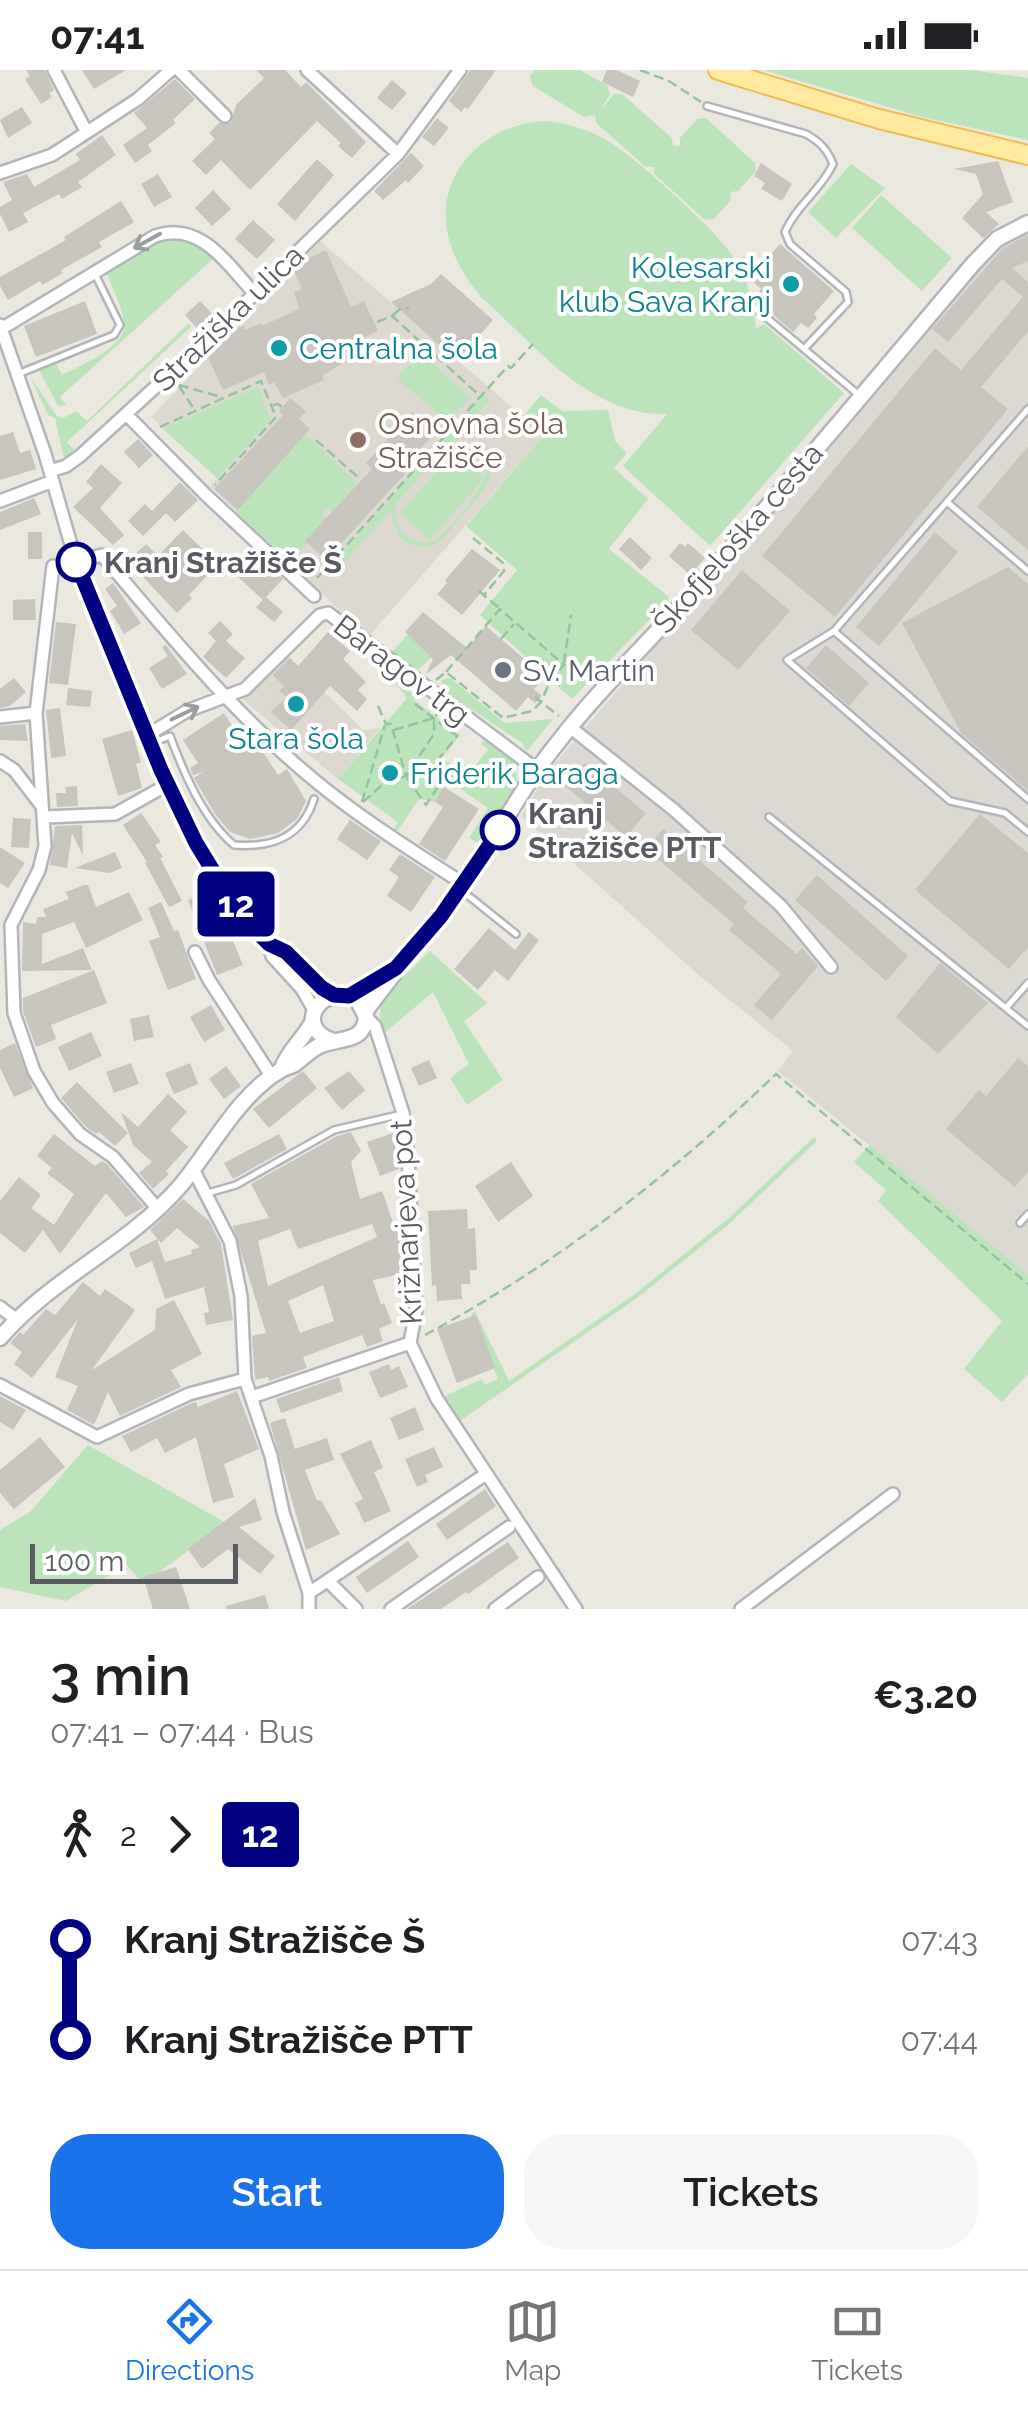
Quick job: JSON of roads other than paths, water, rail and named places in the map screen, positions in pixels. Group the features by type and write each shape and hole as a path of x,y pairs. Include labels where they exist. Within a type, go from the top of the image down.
{"main road":[{"path":"718,70 878,119 1028,155"}],"street":[{"path":"54,70 86,131"},
{"path":"180,70 225,116"},
{"path":"307,70 398,154"},
{"name":"Stražiška ulica","path":"0,501 52,476 174,380 255,294 398,154 460,70"},
{"path":"0,172 52,155 138,99 167,71"},
{"name":"Škofjeloška cesta","path":"365,1014 396,968 462,886 565,722 693,592 997,239 1028,223"},
{"path":"255,294 192,233 172,230 155,236 1,327 6,357 18,374 76,562 167,784 215,875 269,944 272,956 302,988 322,1037 333,1041"},
{"path":"127,414 206,496 313,590"},
{"path":"76,562 102,555 226,697 327,790 359,806 462,886"},
{"path":"52,566 36,713 45,846 39,870 11,925 5,949 14,1013 34,1071 53,1104 80,1134 113,1156 158,1208"},
{"name":"Baragov trg","path":"148,740 187,710 245,689 320,615 328,613 536,769"},
{"path":"0,718 36,713"},
{"path":"565,722 674,810 781,906 831,968"},
{"path":"0,761 14,770 44,812"},
{"path":"44,812 115,814 167,784"},
{"path":"269,944 286,952 312,980 357,999 365,1014 360,1033 353,1038 333,1041 277,1072"},
{"path":"195,952 208,980 277,1072"},
{"name":"Škofjeloška cesta","path":"341,995 396,968"},
{"path":"0,1338 158,1208 231,1117 299,1044 318,1004 341,995"},
{"name":"Križnarjeva pot","path":"365,1014 375,1026 403,1114 416,1310 410,1343 437,1399 576,1609"},
{"path":"193,1169 230,1241 241,1296 245,1379 310,1593 310,1609"},
{"path":"0,1307 18,1320"},
{"path":"252,1397 410,1343"},
{"path":"0,1385 97,1437 189,1394 245,1379"},
{"path":"310,1593 486,1474"},
{"path":"741,1609 893,1494"},
{"path":"391,1609 510,1528"},
{"path":"495,1609 538,1576"},
{"path":"328,1580 356,1609"}],"lane":[{"path":"707,106 806,134 820,142 833,164 825,181 790,220 785,232 790,244 846,292 848,302 804,350"},
{"path":"18,374 114,335 120,326 94,274"},
{"path":"755,308 861,396"},
{"path":"1028,409 834,631 787,660 950,801 1005,812 1028,832"},
{"path":"947,502 1028,571"},
{"path":"834,631 1028,799"},
{"path":"148,740 170,736 184,772 223,836 234,845 277,842 307,821 314,799"},
{"path":"769,817 1028,1026"},
{"path":"462,886 516,934"},
{"path":"1006,1008 1028,983"},
{"path":"208,1194 236,1185 334,1130 403,1114"},
{"path":"1020,1223 1028,1214"}],"place":[{"name":"Kolesarski klub Sava Kranj","path":"791,284"},
{"name":"Centralna šola","path":"279,348"},
{"name":"Osnovna šola Stražišče","path":"358,440"},
{"name":"Kranj Stražišče Š","path":"76,562"},
{"name":"Sv. Martin","path":"503,670"},
{"name":"Stara šola","path":"296,704"},
{"name":"Friderik Baraga","path":"390,773"},
{"name":"Kranj Stražišče PTT","path":"500,830"}]}
